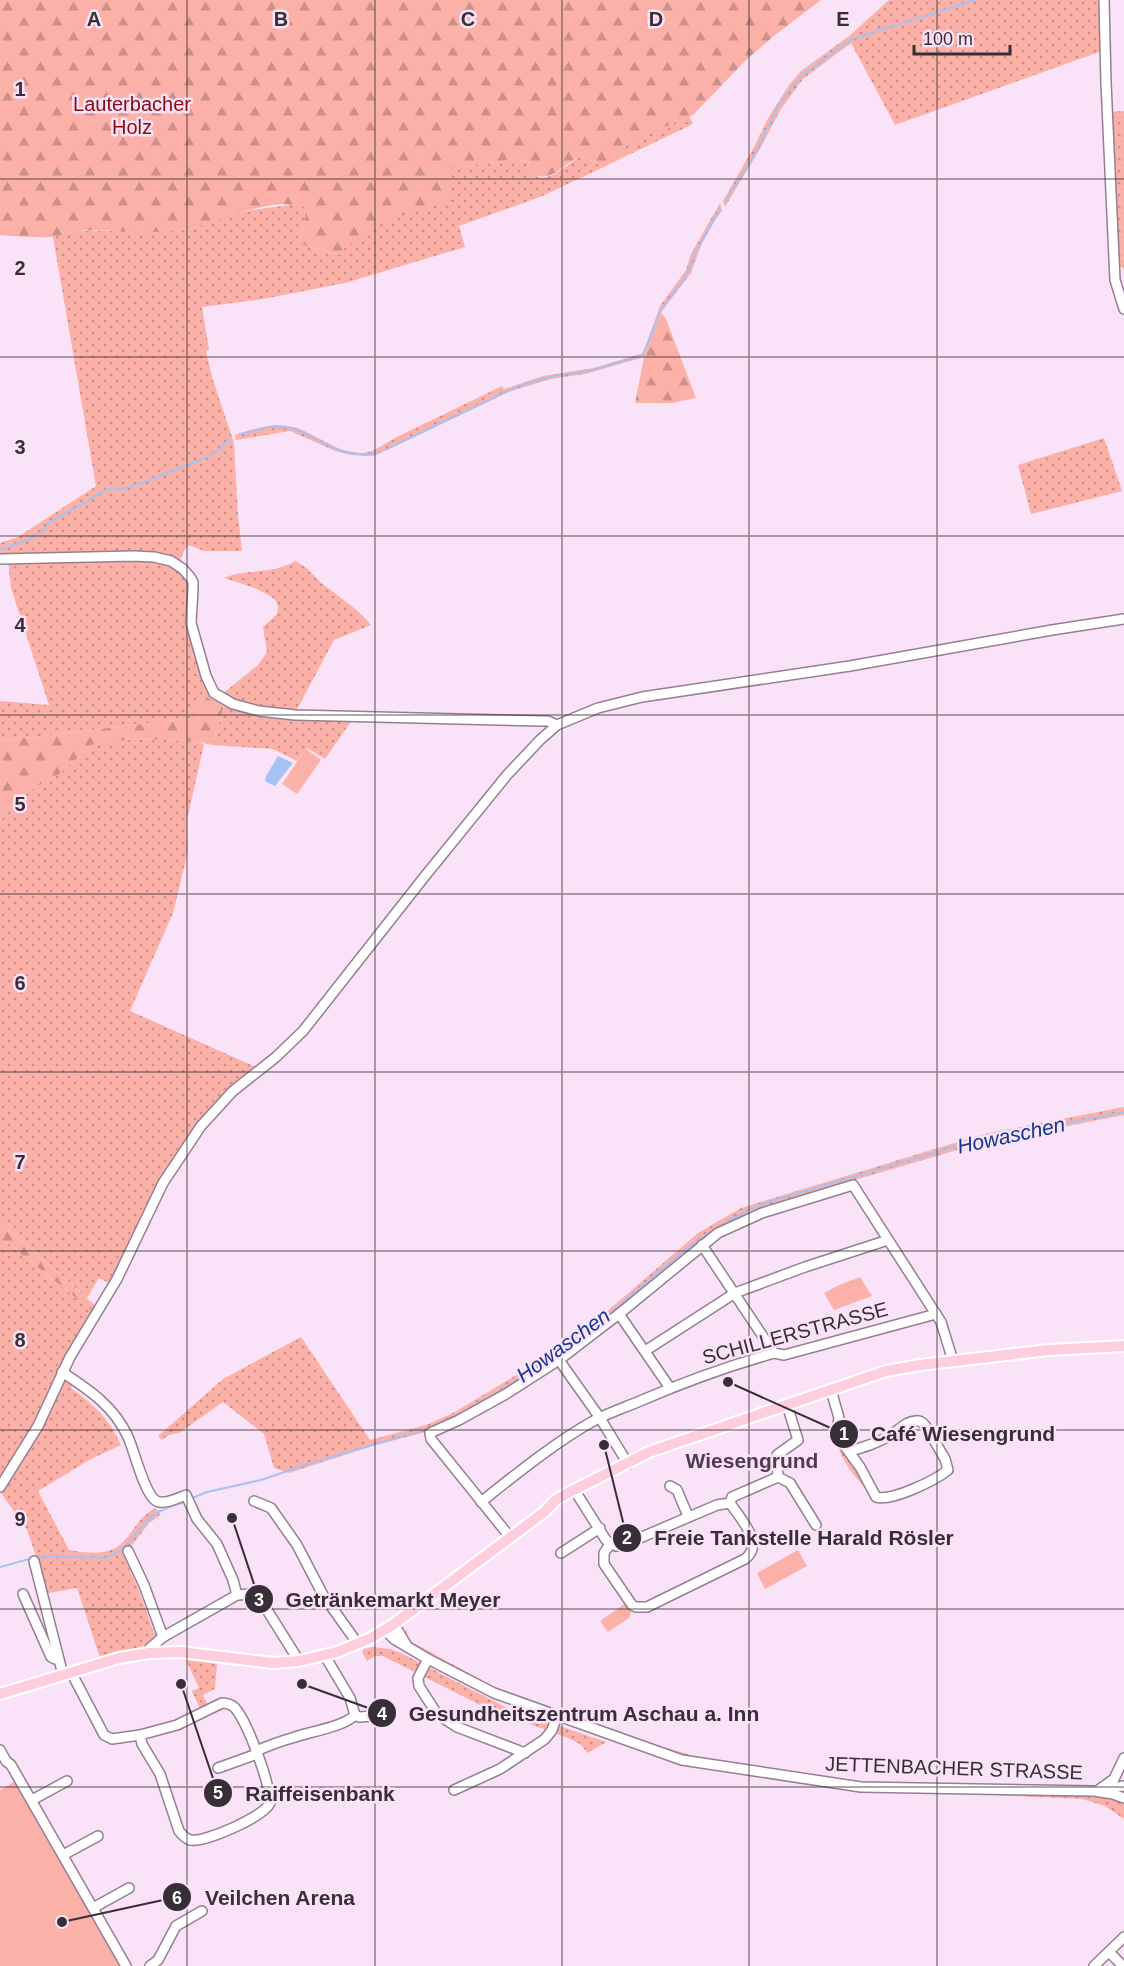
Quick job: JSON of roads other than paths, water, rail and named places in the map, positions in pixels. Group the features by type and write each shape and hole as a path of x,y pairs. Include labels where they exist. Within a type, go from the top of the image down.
{"main road":[{"path":"0,1694 119,1658 149,1653 190,1653 264,1663 299,1661 325,1656 358,1644 389,1627 543,1513 564,1502 575,1491 650,1452 896,1369 1067,1348 1124,1346"}],"street":[{"path":"1104,0 1116,280 1124,309"},
{"path":"0,559 134,556 154,557 178,564 188,573 193,582 191,623 208,683 218,697 243,708 295,715 543,721 557,725"},
{"path":"0,1487 38,1426 70,1357 117,1280 163,1183 201,1126 215,1108 233,1091 276,1057 303,1031 424,876 507,775 557,725 598,708 642,697 850,666 1124,620"},
{"path":"510,1537 431,1439 430,1433 506,1394 559,1360 702,1245 718,1233 744,1220 854,1185 936,1314 944,1330 953,1361"},
{"path":"645,1351 735,1293 888,1240"},
{"path":"702,1245 774,1353"},
{"path":"619,1314 670,1388"},
{"name":"SCHILLERSTRASSE","path":"482,1502 511,1478 600,1418 670,1388 711,1372 774,1353 784,1355 936,1314"},
{"path":"559,1360 600,1418 628,1464"},
{"path":"62,1372 92,1392 115,1415 128,1437 142,1476 155,1501 163,1502 186,1496 197,1519 217,1544 237,1595"},
{"path":"831,1390 839,1418 837,1434 850,1451 874,1494 881,1499 913,1489 941,1476 948,1470 945,1459 927,1428 918,1421 912,1421 892,1435 873,1444 850,1451"},
{"path":"778,1477 777,1455 798,1440 787,1405"},
{"path":"730,1503 732,1497 778,1477"},
{"path":"778,1477 790,1484 816,1525"},
{"path":"670,1486 677,1490 688,1516"},
{"path":"575,1491 610,1544 616,1546 621,1546 717,1505 730,1503"},
{"path":"254,1501 272,1508 297,1545 323,1595 358,1644"},
{"path":"610,1544 604,1553 604,1564 628,1600 636,1607 647,1607 731,1570 749,1556 754,1542 730,1503"},
{"path":"561,1553 600,1528"},
{"path":"128,1551 144,1585 163,1637"},
{"path":"34,1561 57,1660 104,1735 112,1738 140,1735 177,1725 226,1703 237,1710 257,1752 269,1793 268,1807 260,1815 212,1835 191,1840 185,1837 179,1831 160,1774 142,1744 140,1735"},
{"path":"23,1594 51,1657 57,1660"},
{"path":"149,1653 150,1648 163,1637 237,1595 252,1594 262,1602 299,1661"},
{"name":"JETTENBACHER STRASSE","path":"389,1627 407,1646 494,1693 682,1760 836,1784 890,1788 1097,1790 1124,1786"},
{"path":"325,1656 350,1698 355,1715"},
{"path":"428,1659 418,1678 419,1686 437,1714 457,1727 525,1753"},
{"path":"355,1715 359,1717 389,1715"},
{"path":"218,1768 289,1738 349,1720 355,1715"},
{"path":"454,1790 500,1769 525,1753 550,1735 557,1716"},
{"path":"0,1750 32,1800 126,1966"},
{"name":"JETTENBACHER STRASSE","path":"1097,1790 1114,1779 1124,1758"},
{"path":"32,1800 67,1781"},
{"name":"JETTENBACHER STRASSE","path":"1097,1790 1124,1798"},
{"path":"63,1855 98,1836"},
{"path":"93,1908 129,1888"},
{"path":"150,1966 158,1960 176,1926 202,1911"},
{"path":"1094,1966 1124,1937"},
{"path":"1109,1952 1123,1966"}],"water":[{"path":"278,756 293,763 275,786 265,781"}],"waterway":[{"path":"726,200 753,158 779,104 800,77 852,39 975,0"},
{"path":"387,449 518,386 558,375 589,371 643,355 660,312 685,278 696,252 720,209"},
{"path":"240,434 274,426 296,429 340,451 365,455 380,452"},
{"path":"0,550 33,538 55,519 106,490 115,488 119,490 142,483 205,458 219,450 229,439"},
{"name":"Howaschen","path":"458,1415 550,1359 602,1320 701,1238 744,1212 768,1202 981,1139 1124,1112"},
{"name":"Howaschen","path":"190,1499 207,1492 261,1480 427,1429 448,1420"},
{"name":"Howaschen","path":"0,1567 40,1556 105,1558 124,1547 155,1514 184,1502"}],"place":[{"name":"Café Wiesengrund","path":"728,1382"},
{"name":"Freie Tankstelle Harald Rösler","path":"604,1445"},
{"name":"Getränkemarkt Meyer","path":"232,1518"},
{"name":"Raiffeisenbank","path":"181,1684"},
{"name":"Gesundheitszentrum Aschau a. Inn","path":"302,1684"},
{"name":"Veilchen Arena","path":"62,1922"}],"district":[{"name":"Wiesengrund","path":"752,1460"}],"park label":[{"name":"Lauterbacher Holz","path":"132,116"}]}
